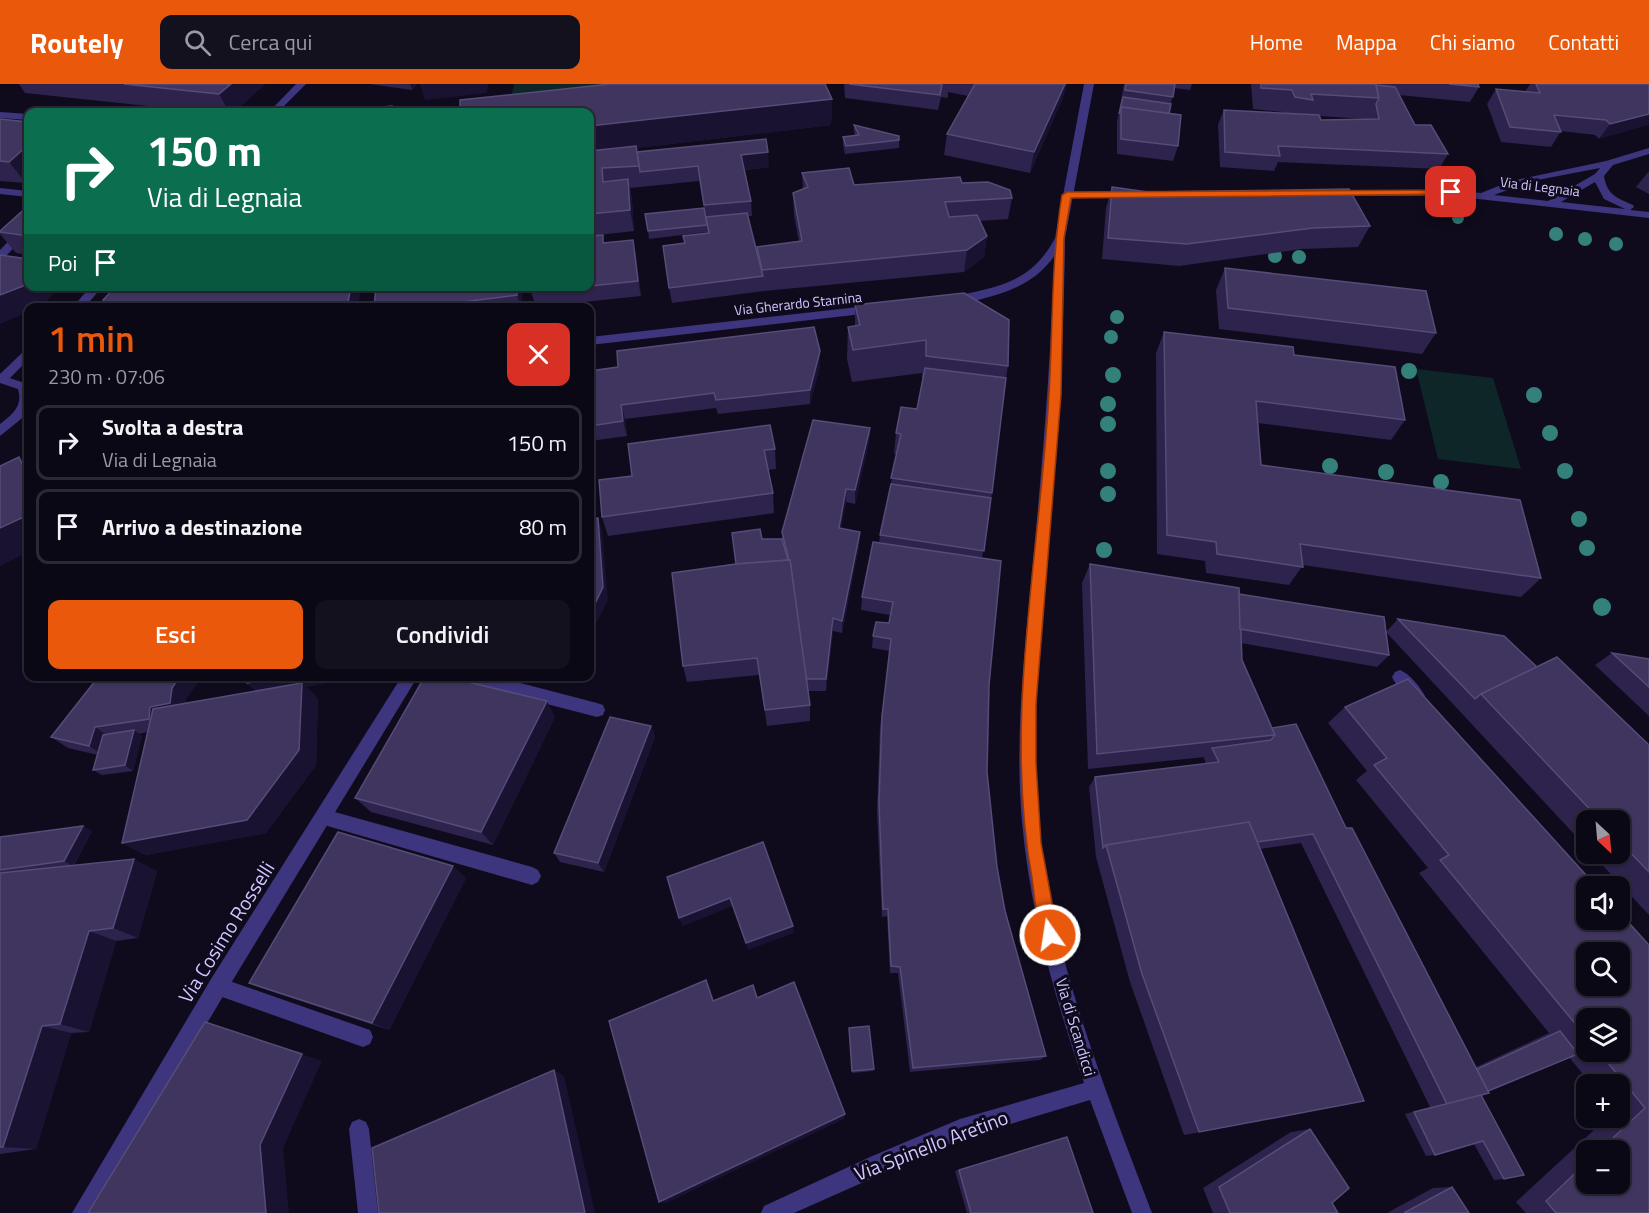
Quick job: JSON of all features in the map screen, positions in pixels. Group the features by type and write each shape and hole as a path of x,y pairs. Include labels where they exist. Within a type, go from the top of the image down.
{"street":[{"path":"277,108 301,84"},
{"name":"Via di Scandicci","path":"1089,84 1060,238 1055,395 1029,704 1030,809 1035,861 1045,916 1078,1039 1142,1213"},
{"path":"0,115 24,117"},
{"path":"1484,195 1514,182 1609,163 1649,151"},
{"path":"1552,203 1599,177 1609,163"},
{"path":"1599,177 1601,192 1608,198 1649,215"},
{"path":"0,191 24,194"},
{"name":"Via di Legnaia","path":"1323,193 1451,192 1649,215"},
{"path":"1067,195 1147,195"},
{"path":"3,259 24,232"},
{"path":"936,302 982,295 1019,281 1042,267 1060,238"},
{"path":"82,303 93,291"},
{"name":"Via Gherardo Starnina","path":"594,341 892,307"},
{"path":"1,379 24,358"},
{"path":"1,379 24,387"},
{"path":"0,431 24,409"},
{"path":"1400,677 1432,712"},
{"name":"Via Cosimo Rosselli","path":"81,1213 218,986 408,681"},
{"path":"484,681 597,710"},
{"path":"324,817 532,876"},
{"path":"218,986 363,1037"},
{"name":"Via Spinello Aretino","path":"771,1213 960,1129 1095,1089"},
{"path":"359,1129 369,1213"}],"green space":[{"path":"514,84 638,84 511,97"},
{"path":"1416,369 1493,378 1521,469 1438,459"}],"building":[{"path":"124,84 231,84 219,94"},
{"path":"610,84 825,84 832,99 594,126 594,108 460,108 460,100"},
{"path":"849,84 942,84 940,95"},
{"path":"975,84 1065,84 1034,152 947,134"},
{"path":"1126,84 1175,84 1173,97 1125,90"},
{"path":"1261,84 1376,84 1379,98 1311,94 1313,100 1295,97 1292,90 1261,88"},
{"path":"1449,84 1478,84 1479,87"},
{"path":"1536,84 1649,84 1649,114 1610,124 1606,120 1554,115 1561,132 1510,127 1496,89 1540,93"},
{"path":"1376,85 1395,87 1415,125 1431,125 1448,154 1278,146 1280,156 1225,152 1224,110 1319,115 1321,120 1379,119 1376,104 1379,98"},
{"path":"1123,97 1171,104 1169,114 1121,107 1119,114"},
{"path":"1121,107 1181,115 1178,146 1121,139"},
{"path":"0,119 24,122 24,149 9,162 0,161"},
{"path":"854,125 899,136 899,140 846,146 843,137 859,135"},
{"path":"766,139 768,152 741,155 751,201 704,205 698,166 640,172 637,152"},
{"path":"636,146 639,166 602,168 603,182 628,179 630,210 594,214 594,151"},
{"path":"849,168 854,185 960,177 962,183 988,182 1010,190 1012,198 945,202 949,217 977,215 987,236 967,250 762,270 757,247 802,241 793,193 808,187 802,173"},
{"path":"1112,187 1148,192 1349,189 1370,226 1313,228 1187,244 1108,238"},
{"path":"704,208 707,225 648,231 645,214"},
{"path":"24,210 24,235 0,231"},
{"path":"747,213 763,276 669,288 663,246 685,243 683,236 709,233 706,217"},
{"path":"603,235 603,243 633,240 638,281 594,286 594,236"},
{"path":"0,255 24,258 24,285 0,295"},
{"path":"1225,268 1426,291 1436,333 1228,308"},
{"path":"111,291 350,291 348,303 105,303 103,300"},
{"path":"376,291 517,291 517,295 454,303 374,303"},
{"path":"964,293 1009,320 1008,366 926,356 926,340 853,350 848,327 860,325 855,305"},
{"path":"814,327 820,351 810,390 716,400 714,393 621,405 623,421 594,425 594,370 618,367 617,351"},
{"path":"1164,332 1293,347 1294,355 1395,367 1405,420 1256,401 1261,465 1520,500 1541,578 1300,544 1303,567 1217,554 1216,542 1167,535"},
{"path":"925,368 1006,378 992,493 891,478 901,434 896,433 901,407 917,409"},
{"path":"813,420 870,428 855,490 846,489 839,528 860,532 842,621 833,618 826,679 806,679 790,560 782,532"},
{"path":"770,425 775,449 764,450 773,493 602,517 599,480 632,476 628,444"},
{"path":"19,457 24,468 24,517 0,528 0,466"},
{"path":"891,484 991,498 984,551 880,535"},
{"path":"594,518 598,518 603,587 594,606"},
{"path":"760,529 762,539 782,539 788,560 736,564 732,533"},
{"path":"873,542 1001,561 989,685 987,772 997,867 1005,911 1046,1056 913,1068 900,967 891,966 888,909 883,909 879,802 882,716 891,639 873,636 876,622 889,623 893,602 862,597"},
{"path":"790,560 810,705 765,710 757,658 683,666 672,573 736,564"},
{"path":"1090,564 1239,588 1242,660 1275,735 1097,754"},
{"path":"1239,594 1384,617 1389,655 1240,629"},
{"path":"1398,619 1504,636 1537,667 1475,699"},
{"path":"1612,653 1649,659 1649,687"},
{"path":"1557,657 1649,745 1649,872 1630,852 1630,810 1591,810 1481,694"},
{"path":"1408,679 1587,876 1576,876 1576,930 1630,930 1630,924 1649,945 1649,1213 1556,1213 1546,1201 1576,1172 1576,1194 1630,1194 1630,1140 1611,1140 1624,1128 1630,1128 1630,1122 1645,1108 1630,1090 1630,1074 1617,1074 1607,1062 1630,1062 1630,1008 1576,1008 1576,1025 1440,860 1449,855 1374,765 1387,758 1345,707"},
{"path":"95,681 177,681 172,688 170,703 150,707 149,719 95,727 89,746 51,737"},
{"path":"422,681 464,681 547,701 481,832 355,798"},
{"path":"302,683 299,750 247,820 122,843 153,709"},
{"path":"610,717 651,726 598,863 554,853"},
{"path":"1296,724 1346,828 1352,828 1489,1093 1447,1104 1313,834 1257,842 1249,822 1106,845 1103,848 1095,777 1219,762 1212,748 1271,740 1275,735 1272,728"},
{"path":"134,730 125,765 93,770 103,735"},
{"path":"1249,822 1364,1101 1199,1132 1142,974 1106,845"},
{"path":"83,826 64,861 0,870 0,837"},
{"path":"338,832 453,866 372,1023 249,983"},
{"path":"763,842 793,926 746,943 730,898 679,918 667,877"},
{"path":"134,859 113,928 89,931 60,1024 42,1026 3,1147 0,1147 0,873"},
{"path":"706,980 713,1001 753,985 757,998 794,982 845,1114 659,1202 609,1021"},
{"path":"205,1022 302,1054 260,1145 266,1213 88,1213"},
{"path":"869,1026 874,1069 852,1071 849,1028"},
{"path":"1560,1031 1576,1051 1576,1055 1488,1091 1477,1069"},
{"path":"554,1070 585,1213 379,1213 372,1148"},
{"path":"1481,1095 1524,1175 1504,1179 1483,1141 1435,1155 1414,1112"},
{"path":"1310,1129 1349,1188 1332,1203 1338,1213 1230,1213 1219,1187"},
{"path":"1067,1137 1093,1213 971,1213 959,1170"},
{"path":"1452,1187 1469,1213 1404,1213"}],"route":[{"path":"1050,935 1033,843 1028,763 1029,704 1031,652 1055,395 1060,238 1067,195 1451,192"}]}
